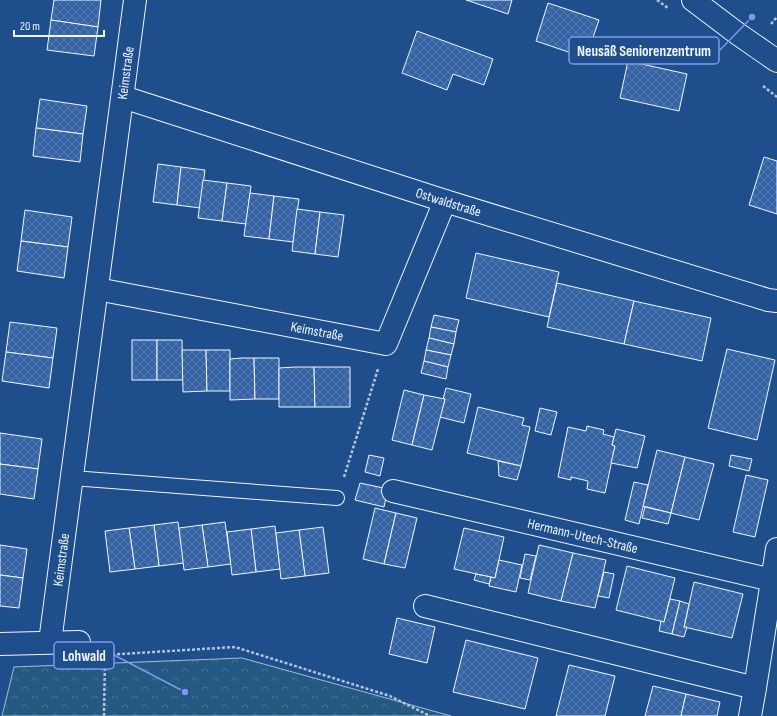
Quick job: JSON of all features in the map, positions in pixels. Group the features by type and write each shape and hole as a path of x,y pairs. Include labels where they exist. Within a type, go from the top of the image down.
{"street":[{"name":"Keimstraße","path":"50,642 135,0"},
{"path":"693,0 777,61"},
{"name":"Ostwaldstraße","path":"123,97 445,201 768,300 777,301"},
{"path":"386,344 445,201"},
{"name":"Keimstraße","path":"97,289 386,344"},
{"name":"Hermann-Utech-Straße","path":"393,491 772,580"},
{"path":"750,716 777,549"},
{"path":"425,606 755,688"},
{"path":"0,644 79,642"}],"lane":[{"path":"72,478 337,498"}],"path":[{"path":"768,28 777,17"},
{"path":"337,498 386,344"},
{"path":"79,642 105,654 235,648 390,696 430,716"},
{"path":"104,716 105,654"}],"green space":[{"path":"242,658 451,716 2,716 14,667"}],"building":[{"path":"54,0 101,0 98,27 51,20"},
{"path":"466,0 512,0 508,14"},
{"path":"548,3 599,20 586,58 536,41"},
{"path":"51,20 98,27 94,56 47,50"},
{"path":"417,31 493,59 484,85 453,74 447,90 402,73"},
{"path":"628,61 687,74 679,111 620,98"},
{"path":"40,99 87,106 83,134 36,128"},
{"path":"36,128 83,134 80,162 33,156"},
{"path":"764,157 777,161 777,214 749,205"},
{"path":"158,164 181,167 177,205 153,202"},
{"path":"181,167 205,170 200,208 177,205"},
{"path":"203,180 227,183 222,221 198,218"},
{"path":"227,183 251,186 246,224 222,221"},
{"path":"250,193 274,196 269,239 244,236"},
{"path":"274,196 299,199 293,242 269,239"},
{"path":"297,209 320,212 315,254 292,251"},
{"path":"25,210 72,217 68,247 21,241"},
{"path":"320,212 344,215 338,257 315,254"},
{"path":"21,241 68,247 64,278 17,271"},
{"path":"476,253 559,272 549,317 466,298"},
{"path":"557,283 634,301 624,344 547,327"},
{"path":"634,301 711,318 702,361 624,344"},
{"path":"434,315 459,320 456,332 431,327"},
{"path":"10,322 57,328 53,358 6,352"},
{"path":"431,327 456,332 454,344 429,338"},
{"path":"429,338 454,344 451,355 426,350"},
{"path":"132,340 157,340 157,380 132,380"},
{"path":"157,340 182,340 183,380 157,380"},
{"path":"727,349 775,360 757,440 708,428"},
{"path":"182,350 206,350 207,391 183,392"},
{"path":"206,350 230,350 230,391 207,391"},
{"path":"426,350 451,355 448,367 424,361"},
{"path":"6,352 53,358 49,388 2,381"},
{"path":"254,358 255,399 230,400 230,359"},
{"path":"254,358 279,358 279,399 255,399"},
{"path":"424,361 448,367 446,379 421,373"},
{"path":"314,367 315,407 279,407 279,368"},
{"path":"314,367 350,367 350,407 315,407"},
{"path":"446,388 471,394 464,423 440,417 445,399 443,399"},
{"path":"404,390 424,395 412,445 392,440"},
{"path":"424,395 445,399 432,450 412,445"},
{"path":"478,407 524,418 522,425 530,427 521,466 467,453"},
{"path":"540,408 557,412 551,435 535,431"},
{"path":"587,426 604,430 603,434 614,437 612,445 615,446 605,493 587,489 588,481 571,477 571,480 558,477 568,427 586,431"},
{"path":"616,429 645,436 637,468 611,463 615,446 612,445"},
{"path":"0,433 42,439 38,469 0,464"},
{"path":"657,450 685,457 671,513 643,506"},
{"path":"369,455 384,458 380,476 365,472"},
{"path":"731,455 752,459 749,471 729,466"},
{"path":"685,457 714,464 699,520 671,513"},
{"path":"498,461 521,466 517,480 499,476"},
{"path":"0,464 38,469 34,499 0,494"},
{"path":"746,475 768,480 755,537 733,532"},
{"path":"634,482 648,485 639,524 625,520"},
{"path":"360,483 388,489 384,507 355,500"},
{"path":"645,507 671,513 668,524 642,518"},
{"path":"375,508 396,513 384,564 363,559"},
{"path":"396,513 417,518 405,568 384,564"},
{"path":"178,522 184,563 159,566 154,525"},
{"path":"225,522 231,564 208,567 202,525"},
{"path":"154,525 159,566 135,569 129,528"},
{"path":"202,525 208,567 184,570 179,528"},
{"path":"275,526 280,569 256,572 251,529"},
{"path":"323,527 329,573 305,576 299,530"},
{"path":"129,528 135,569 110,572 105,531"},
{"path":"464,528 504,537 495,578 454,569"},
{"path":"251,529 256,572 232,575 227,532"},
{"path":"299,530 305,576 281,579 276,533"},
{"path":"0,545 27,549 23,578 0,575"},
{"path":"539,545 573,553 561,601 528,593"},
{"path":"573,553 606,560 595,608 561,601"},
{"path":"525,554 536,556 530,580 520,578"},
{"path":"499,560 522,565 516,592 489,586 491,577 495,578"},
{"path":"627,566 675,578 664,622 616,610"},
{"path":"604,572 614,574 609,598 598,596"},
{"path":"476,574 491,577 489,584 474,580"},
{"path":"0,575 23,578 19,608 0,606"},
{"path":"694,582 743,594 732,638 684,627"},
{"path":"670,599 680,601 672,634 659,631 661,621 664,622"},
{"path":"680,601 689,604 684,627 687,627 684,637 672,634"},
{"path":"397,618 435,627 427,663 389,654"},
{"path":"466,640 538,658 525,709 453,692"},
{"path":"569,665 615,676 605,716 556,716"},
{"path":"653,686 686,694 681,716 645,716"},
{"path":"686,694 720,702 717,716 681,716"}],"place":[{"name":"Neusäß Seniorenzentrum","path":"752,17"},
{"name":"Lohwald","path":"185,692"}]}
